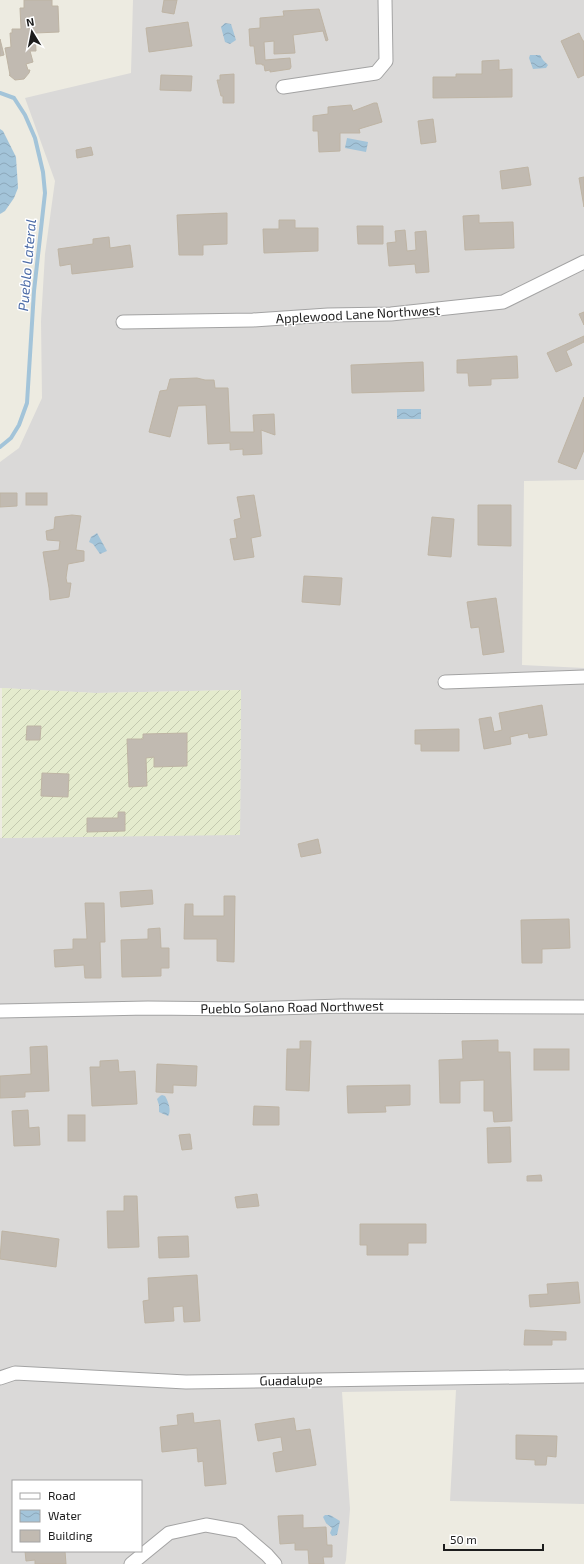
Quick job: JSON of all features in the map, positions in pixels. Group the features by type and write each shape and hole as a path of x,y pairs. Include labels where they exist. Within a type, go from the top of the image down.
{"street":[{"path":"283,87 376,73 386,61 385,0"},
{"name":"Applewood Lane Northwest","path":"122,322 253,320 328,315 390,314 503,302 584,262"},
{"path":"446,682 584,678"},
{"name":"Pueblo Solano Road Northwest","path":"0,1011 148,1008 244,1009 341,1006 584,1007"},
{"name":"Guadalupe","path":"0,1378 15,1373 186,1382 584,1376"},
{"path":"131,1564 169,1533 206,1525 239,1531 267,1555 275,1564"}],"shaded area":[{"path":"133,0 584,0 584,480 524,481 522,665 584,668 584,1504 450,1501 456,1390 342,1392 350,1509 345,1564 0,1564 0,838 240,834 241,690 95,693 0,688 0,462 19,448 42,398 41,321 45,254 55,181 25,98 131,73"}],"green space":[{"path":"2,688 95,693 241,690 240,835 2,838"}],"water":[{"path":"225,23 231,24 236,40 230,44 225,42 221,27"},
{"path":"530,55 540,55 548,65 546,68 533,69 529,58"},
{"path":"0,129 3,131 16,157 18,188 14,198 5,211 0,214"},
{"path":"347,138 368,142 366,152 345,148"},
{"path":"397,409 421,409 421,419 397,419"},
{"path":"97,533 107,551 100,554 93,544 89,542 91,537"},
{"path":"162,1095 165,1096 169,1106 170,1111 168,1116 159,1112 157,1099"},
{"path":"325,1515 330,1515 340,1521 337,1535 332,1536 330,1533 332,1528 326,1523 323,1517"}],"building":[{"path":"24,0 52,0 52,6 58,6 59,32 35,33 36,51 30,51 33,62 26,64 28,70 30,70 29,73 24,79 15,80 9,75 5,48 11,47 10,33 12,33 12,29 21,29 20,8 24,8"},
{"path":"164,0 177,0 174,14 162,12"},
{"path":"319,9 328,40 326,41 323,31 293,35 295,53 274,54 274,41 264,42 265,60 290,58 291,67 290,69 270,72 270,70 265,71 264,65 256,64 254,46 250,46 249,29 260,28 260,18 284,16 283,11"},
{"path":"188,22 192,46 149,52 146,28"},
{"path":"579,33 584,41 584,75 578,78 561,41"},
{"path":"0,39 4,55 0,56"},
{"path":"499,60 499,70 512,69 512,97 433,98 433,77 456,77 456,74 482,74 482,61"},
{"path":"234,74 234,103 223,103 223,96 221,96 217,80 220,80 220,75"},
{"path":"161,75 192,76 191,91 160,90"},
{"path":"377,103 382,122 359,129 360,133 340,133 340,151 319,152 318,131 313,131 313,116 328,114 328,107 351,105 353,111"},
{"path":"433,119 436,142 421,144 418,121"},
{"path":"91,147 93,155 77,158 76,150"},
{"path":"528,167 531,185 502,189 500,171"},
{"path":"584,177 584,207 579,178"},
{"path":"227,213 227,244 203,245 203,255 179,255 177,215"},
{"path":"479,215 479,223 513,222 514,248 465,250 463,216"},
{"path":"279,220 295,220 295,228 318,228 318,251 264,253 263,229 279,229"},
{"path":"357,226 383,226 383,244 358,244"},
{"path":"405,230 407,251 416,250 415,232 426,231 429,272 416,273 415,264 389,266 387,243 396,242 395,231"},
{"path":"109,237 110,248 130,245 133,267 72,274 71,264 60,266 58,249 93,244 93,239"},
{"path":"584,312 584,325 579,314"},
{"path":"584,336 584,342 566,351 572,365 556,372 547,353"},
{"path":"517,356 518,378 491,379 491,385 469,386 468,373 457,373 457,360"},
{"path":"423,362 424,391 352,393 351,365"},
{"path":"197,378 214,380 215,388 228,388 230,432 254,432 253,415 274,414 275,435 261,430 262,454 243,455 243,449 230,450 230,443 208,444 206,405 178,406 170,437 149,432 160,391 167,390 170,379"},
{"path":"584,397 584,450 576,469 558,462"},
{"path":"0,493 17,493 17,506 0,507"},
{"path":"26,493 47,493 47,505 26,505"},
{"path":"254,495 261,536 251,538 254,557 234,560 230,539 237,538 234,520 241,518 237,497"},
{"path":"478,505 511,505 511,546 478,545"},
{"path":"72,515 81,516 76,550 84,551 84,561 68,564 66,578 67,583 71,583 69,597 50,600 43,552 59,550 60,541 47,540 46,531 54,529 55,517"},
{"path":"432,517 454,519 451,557 428,555"},
{"path":"304,576 342,578 340,605 302,602"},
{"path":"496,598 504,652 483,655 479,627 471,628 467,602"},
{"path":"542,705 547,735 529,738 528,733 510,737 511,744 484,749 479,719 491,717 494,732 502,730 499,713"},
{"path":"27,726 41,726 40,740 26,740"},
{"path":"459,729 459,751 421,751 421,744 415,744 415,730"},
{"path":"187,733 187,766 154,767 154,757 146,758 147,786 129,787 127,739 143,739 143,734"},
{"path":"42,773 69,774 68,797 41,796"},
{"path":"118,812 125,812 125,831 87,832 87,818 118,818"},
{"path":"318,839 321,853 301,857 298,844"},
{"path":"152,890 153,904 121,907 120,892"},
{"path":"224,896 235,896 234,962 217,961 217,939 184,939 185,904 193,904 193,916 224,916"},
{"path":"85,903 104,903 105,942 100,942 101,978 85,978 84,965 55,967 54,950 73,949 73,939 87,939"},
{"path":"569,919 570,948 542,949 542,963 522,963 521,920"},
{"path":"160,928 161,948 169,948 169,968 161,968 161,976 122,977 121,940 148,939 148,929"},
{"path":"498,1040 498,1052 510,1052 512,1121 494,1122 493,1111 484,1111 484,1080 460,1081 460,1103 440,1103 439,1060 463,1059 462,1041"},
{"path":"300,1041 311,1041 309,1091 286,1090 287,1049 300,1049"},
{"path":"47,1046 49,1091 25,1092 25,1097 0,1098 0,1076 31,1074 30,1047"},
{"path":"534,1049 569,1049 569,1070 534,1070"},
{"path":"118,1060 119,1072 135,1071 137,1104 92,1106 90,1067 100,1067 100,1061"},
{"path":"157,1064 197,1066 196,1086 173,1085 173,1093 156,1092"},
{"path":"410,1085 410,1105 385,1106 386,1112 348,1113 347,1086"},
{"path":"254,1106 279,1107 279,1125 253,1125"},
{"path":"28,1110 29,1128 39,1127 40,1145 14,1146 12,1111"},
{"path":"68,1115 85,1115 85,1141 68,1141"},
{"path":"510,1127 511,1162 488,1163 487,1128"},
{"path":"190,1134 192,1149 182,1150 179,1135"},
{"path":"541,1175 542,1181 527,1181 527,1176"},
{"path":"257,1194 259,1206 237,1208 235,1197"},
{"path":"124,1196 137,1196 139,1247 108,1248 107,1211 124,1211"},
{"path":"360,1224 426,1224 426,1243 408,1243 408,1255 367,1255 367,1245 360,1245"},
{"path":"2,1231 59,1239 56,1267 0,1259"},
{"path":"188,1236 189,1257 159,1258 158,1237"},
{"path":"197,1275 200,1321 184,1322 183,1306 173,1307 174,1321 145,1323 143,1301 149,1300 148,1278"},
{"path":"578,1282 580,1303 530,1307 529,1295 548,1294 547,1284"},
{"path":"525,1330 566,1332 566,1340 552,1340 552,1345 524,1345"},
{"path":"193,1413 194,1423 220,1420 226,1484 205,1486 203,1461 198,1462 197,1448 162,1452 160,1427 178,1425 177,1415"},
{"path":"294,1418 296,1431 310,1429 316,1465 276,1472 273,1453 283,1451 281,1437 258,1441 255,1424"},
{"path":"516,1435 557,1436 556,1457 547,1456 546,1465 535,1465 535,1460 516,1459"},
{"path":"303,1515 303,1528 326,1527 327,1545 332,1545 332,1557 323,1557 324,1564 309,1564 308,1550 295,1550 295,1543 280,1544 278,1516"},
{"path":"25,1552 65,1552 66,1564 35,1564 35,1560 26,1561"}],"waterway":[{"name":"Pueblo Lateral","path":"0,93 14,98 25,115 35,138 43,172 45,193 34,291 27,403 19,425 11,438 0,447"}]}
